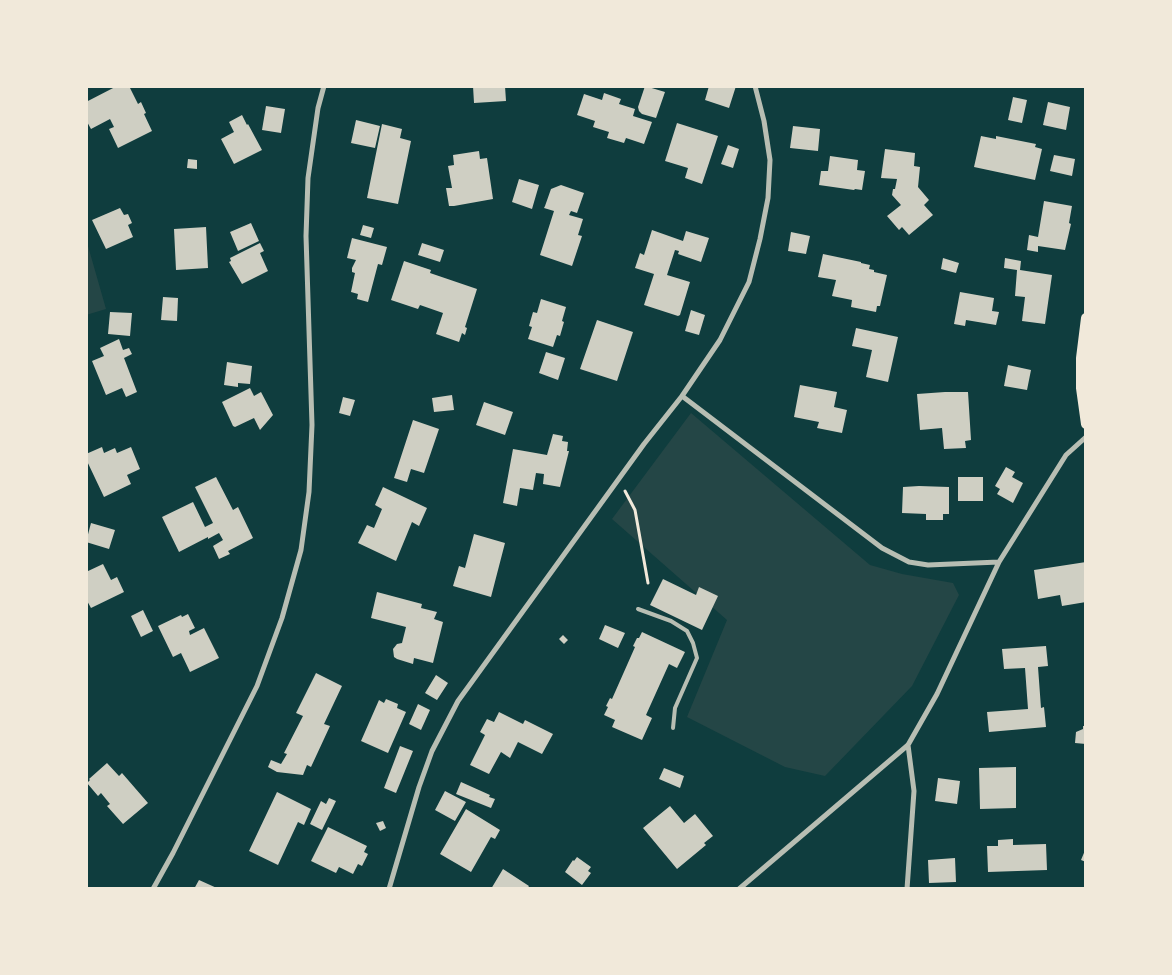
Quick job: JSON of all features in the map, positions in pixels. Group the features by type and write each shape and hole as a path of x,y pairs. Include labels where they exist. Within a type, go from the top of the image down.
{"main road":[{"path":"1086,318 1081,358 1081,388 1086,424"}],"street":[{"path":"153,889 173,853 256,686 282,618 301,550 309,492 312,425 306,246 308,178 318,108 324,86"},
{"path":"389,889 432,751 458,701 619,479 682,396 720,340 749,282 768,198 770,160 756,86"},
{"path":"682,396 882,548 909,562 928,565 999,562"},
{"path":"739,889 908,745 937,694 999,562 1066,455 1086,437"},
{"path":"907,889 914,791 908,745"}],"lane":[{"path":"638,609 671,621 687,631 694,643 697,658 675,708 673,728"}],"path":[{"path":"619,479 635,510 648,583"}],"shaded area":[{"path":"86,239 106,309 86,315"},
{"path":"691,413 870,565 902,574 953,583 959,595 912,686 825,776 785,767 687,717 727,620 612,519"}],"building":[{"path":"117,86 129,86 138,104 141,102 152,131 118,148 109,129 114,127 110,119 91,129 86,120 86,102"},
{"path":"473,86 505,86 506,101 474,103"},
{"path":"645,86 665,92 656,118 642,114 639,111 638,107"},
{"path":"709,86 736,86 729,108 705,100"},
{"path":"604,93 621,99 619,104 635,109 633,116 652,122 644,144 626,138 624,143 607,138 609,132 593,127 595,121 577,115 584,94 602,100"},
{"path":"1013,97 1027,100 1022,123 1008,120"},
{"path":"1048,102 1070,107 1066,130 1043,125"},
{"path":"266,106 285,109 281,133 262,130"},
{"path":"242,115 262,150 234,164 221,139 234,132 229,122"},
{"path":"356,120 380,126 375,148 351,143"},
{"path":"677,123 718,136 702,184 685,178 688,168 665,161"},
{"path":"382,124 402,129 400,138 411,141 398,204 367,198"},
{"path":"793,126 820,129 818,151 790,148"},
{"path":"981,136 996,139 996,136 1036,144 1035,147 1042,149 1035,180 974,167"},
{"path":"728,145 739,149 733,168 721,164"},
{"path":"885,149 915,153 914,166 920,167 918,187 929,200 924,205 933,215 909,235 902,227 899,230 887,216 901,205 892,195 897,179 881,178"},
{"path":"479,151 480,159 487,158 493,199 449,206 446,188 452,188 448,166 454,165 453,155"},
{"path":"1054,155 1075,159 1072,176 1050,171"},
{"path":"830,156 858,160 857,170 865,171 862,190 819,185 821,171 828,171"},
{"path":"188,159 197,160 197,169 187,168"},
{"path":"519,179 539,185 532,209 512,202"},
{"path":"561,185 584,193 577,213 571,211 569,215 583,219 578,235 582,236 572,266 540,255 554,211 544,208 551,189"},
{"path":"1044,201 1072,206 1069,223 1071,224 1065,250 1038,246 1038,252 1027,250 1029,235 1038,237"},
{"path":"120,208 124,215 128,214 132,223 128,225 133,237 106,249 92,220"},
{"path":"251,223 259,241 238,251 230,232"},
{"path":"363,225 374,228 371,238 360,235"},
{"path":"206,227 208,268 176,270 174,229"},
{"path":"652,230 683,241 686,231 709,238 701,262 678,254 679,251 675,250 667,275 690,282 680,315 678,316 644,305 654,274 635,268 640,253 644,255"},
{"path":"791,232 810,236 806,254 788,251"},
{"path":"352,238 387,247 382,265 378,264 368,302 357,299 358,294 351,292 355,273 352,272 352,268 356,260 347,258"},
{"path":"260,243 264,251 260,253 268,271 242,284 229,262 231,261 230,258"},
{"path":"422,243 444,250 440,262 418,255"},
{"path":"823,254 861,262 870,265 869,269 874,270 874,272 887,275 880,306 877,306 876,312 851,307 852,300 832,296 836,280 818,277"},
{"path":"943,258 959,263 956,273 941,269"},
{"path":"1005,258 1021,261 1020,270 1052,275 1045,324 1022,321 1025,297 1015,296 1017,270 1004,268"},
{"path":"404,261 431,270 430,273 477,289 465,327 467,328 465,335 462,333 459,342 436,334 443,313 420,305 418,309 391,300"},
{"path":"960,292 994,298 992,311 999,312 996,325 966,320 965,326 954,324"},
{"path":"163,297 178,298 177,321 161,320"},
{"path":"541,299 566,307 560,336 557,335 553,347 528,339 532,327 529,326 533,312 537,313"},
{"path":"691,310 705,315 699,335 685,331"},
{"path":"110,312 132,313 130,336 108,334"},
{"path":"597,320 633,332 617,381 580,369"},
{"path":"856,328 898,337 888,382 866,377 872,350 852,346"},
{"path":"119,339 123,350 129,348 132,354 124,358 137,392 126,397 122,388 106,395 92,361 104,356 100,348"},
{"path":"546,352 565,358 558,380 539,373"},
{"path":"227,362 252,366 250,384 238,383 238,387 224,385"},
{"path":"1008,365 1031,370 1027,390 1004,386"},
{"path":"800,385 837,392 834,407 847,410 842,433 817,428 819,422 794,417"},
{"path":"250,388 254,396 261,392 273,415 260,430 254,418 235,427 233,426 222,402"},
{"path":"968,392 971,440 965,441 966,448 944,449 942,428 920,430 917,394"},
{"path":"452,395 454,410 434,412 432,398"},
{"path":"343,397 355,400 350,416 339,413"},
{"path":"484,402 513,412 505,435 476,425"},
{"path":"413,420 439,429 424,473 411,469 407,482 394,478"},
{"path":"553,434 563,436 562,441 568,442 567,451 569,451 560,487 543,484 544,474 536,473 533,490 520,488 517,506 503,503 513,449 547,455"},
{"path":"102,447 104,453 115,448 117,453 131,447 140,469 127,475 131,484 104,497 86,459 86,454"},
{"path":"1006,467 1015,472 1012,477 1023,483 1013,503 997,494 1000,489 995,486"},
{"path":"216,477 233,510 238,507 253,538 228,551 230,554 219,559 213,546 223,540 219,533 179,552 162,517 193,502 205,527 213,523 195,487"},
{"path":"958,477 983,477 983,501 958,501"},
{"path":"383,487 427,508 419,526 412,522 396,561 358,543 367,525 374,528 382,509 375,505"},
{"path":"903,487 949,487 949,514 943,514 943,520 926,520 926,514 902,513"},
{"path":"91,523 115,530 109,549 86,542"},
{"path":"474,534 505,543 491,597 453,586 459,566 465,568"},
{"path":"1086,562 1086,602 1062,606 1060,595 1038,599 1034,570"},
{"path":"103,564 111,580 117,577 124,592 91,608 86,599 86,572"},
{"path":"663,579 696,595 699,587 718,596 702,630 650,605"},
{"path":"377,592 422,604 421,608 437,612 434,619 443,622 433,663 414,658 413,664 394,657 393,649 397,644 402,643 406,627 371,618"},
{"path":"143,610 153,631 141,637 131,616"},
{"path":"188,614 195,628 189,631 190,635 204,628 219,658 190,672 181,653 173,657 158,626 181,615 182,617"},
{"path":"605,625 625,633 618,648 599,639"},
{"path":"642,632 685,652 677,668 669,664 646,715 652,718 642,740 612,727 615,720 604,715 608,707 606,706 610,698 612,699 635,647 633,646"},
{"path":"563,635 568,640 564,644 559,639"},
{"path":"1046,646 1048,666 1038,667 1041,708 1044,707 1046,727 989,732 987,712 1028,709 1025,668 1004,669 1002,649"},
{"path":"316,673 342,686 324,724 330,726 311,767 307,765 303,775 277,772 268,767 271,760 281,764 287,754 284,753 303,716 296,713"},
{"path":"436,675 448,683 437,700 425,693"},
{"path":"386,699 398,704 397,708 406,712 388,753 361,741 379,700 384,703"},
{"path":"418,704 430,710 421,730 409,724"},
{"path":"499,712 523,724 525,720 553,734 542,754 518,742 510,758 501,752 489,774 470,765 485,735 480,732 487,719 494,722"},
{"path":"1083,726 1086,726 1086,744 1075,743 1076,732 1083,729"},
{"path":"400,746 413,751 396,793 384,788"},
{"path":"107,763 119,776 122,773 148,803 123,824 107,806 110,804 101,793 98,796 87,783"},
{"path":"1016,767 1016,808 980,809 979,768"},
{"path":"664,768 684,776 680,788 659,779"},
{"path":"938,778 960,781 957,804 935,801"},
{"path":"461,782 495,799 491,808 456,794"},
{"path":"445,791 466,802 455,821 435,810"},
{"path":"277,792 311,809 304,825 298,822 278,865 249,851"},
{"path":"329,798 336,801 322,830 310,824 321,801 326,804"},
{"path":"670,806 684,823 695,814 713,836 704,843 706,845 677,869 643,828"},
{"path":"466,809 500,830 495,839 491,837 471,872 440,854"},
{"path":"383,821 386,828 380,831 376,823"},
{"path":"328,827 367,846 364,852 368,854 362,866 358,864 353,874 339,867 336,873 311,861"},
{"path":"1013,839 1013,845 1046,844 1047,870 988,872 987,846 998,846 998,840"},
{"path":"1086,848 1086,862 1081,860"},
{"path":"577,857 591,867 588,871 591,873 582,885 565,872"},
{"path":"955,858 956,882 929,883 928,860"},
{"path":"503,869 529,886 527,889 491,889"},
{"path":"199,880 219,889 194,889"}]}
